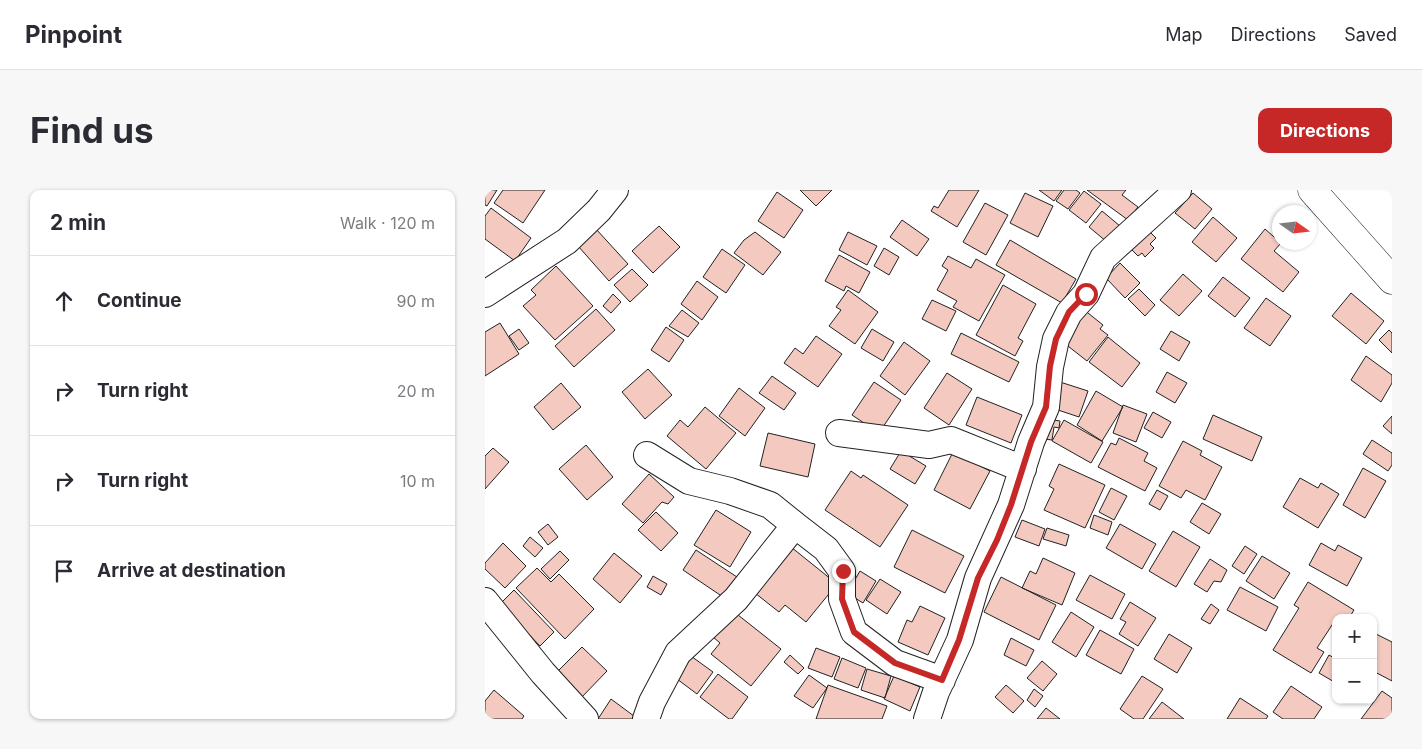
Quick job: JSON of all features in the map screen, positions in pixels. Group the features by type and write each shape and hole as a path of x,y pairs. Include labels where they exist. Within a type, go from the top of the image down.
{"street":[{"path":"485,294 567,241 599,210 615,190"},
{"path":"927,719 959,640 978,578 997,540 1031,442 1046,407 1050,366 1056,339 1069,312 1086,294 1103,258 1178,190"},
{"path":"1312,190 1392,280"},
{"path":"839,434 929,445 951,440 1023,469"},
{"path":"647,455 689,481 730,490 770,505 826,549 843,571 842,599 854,632 895,663 942,680"},
{"path":"645,719 678,654 736,598 795,526"},
{"path":"485,601 543,673 585,719"}],"building":[{"path":"485,190 497,190 487,206 485,205"},
{"path":"503,190 545,190 523,223 494,203"},
{"path":"800,190 832,190 816,206"},
{"path":"949,190 979,190 957,227 931,211 934,206 938,208"},
{"path":"1039,190 1062,190 1054,201"},
{"path":"1064,190 1076,190 1080,193 1068,209 1056,201"},
{"path":"1087,190 1126,190 1122,195 1138,207 1128,220"},
{"path":"1084,191 1101,204 1086,223 1069,210"},
{"path":"777,192 803,210 784,238 758,221"},
{"path":"1025,193 1053,206 1038,237 1010,223"},
{"path":"1193,193 1212,209 1195,229 1175,213"},
{"path":"985,203 1008,215 986,255 963,242"},
{"path":"491,208 531,238 515,261 485,239 485,216"},
{"path":"1102,211 1120,226 1107,242 1089,227"},
{"path":"1213,217 1237,238 1216,262 1192,242"},
{"path":"902,220 929,239 917,256 890,237"},
{"path":"659,226 680,247 653,273 632,251"},
{"path":"596,229 628,264 609,281 578,246"},
{"path":"1147,229 1156,238 1150,244 1154,248 1145,257 1142,253 1138,256 1129,247"},
{"path":"1265,229 1272,235 1272,250 1275,250 1299,272 1283,292 1241,259"},
{"path":"755,232 781,252 763,275 734,253 744,240"},
{"path":"848,232 877,246 867,265 839,250"},
{"path":"1010,240 1076,279 1062,303 996,265"},
{"path":"884,248 899,257 889,275 874,266"},
{"path":"722,249 745,265 726,293 703,277"},
{"path":"839,255 870,272 859,293 846,286 844,291 825,281"},
{"path":"948,256 971,268 976,259 1005,275 979,321 953,307 957,301 937,290 948,270 942,266"},
{"path":"1120,263 1140,283 1125,298 1106,278"},
{"path":"556,266 593,306 555,340 523,306 536,295 531,290"},
{"path":"632,269 648,285 630,302 614,285"},
{"path":"1183,274 1202,291 1179,316 1160,300"},
{"path":"1223,277 1250,298 1235,317 1208,296"},
{"path":"697,281 718,297 702,320 681,304"},
{"path":"1003,285 1036,304 1018,338 1023,341 1015,356 976,335"},
{"path":"1139,289 1155,305 1145,316 1128,299"},
{"path":"848,290 878,312 855,344 829,326 841,310 836,307"},
{"path":"1351,293 1384,321 1366,344 1332,316"},
{"path":"613,294 621,302 611,313 603,306"},
{"path":"1266,298 1291,316 1270,346 1244,328"},
{"path":"932,300 956,311 946,331 922,319"},
{"path":"596,309 615,330 574,367 555,346"},
{"path":"1083,309 1103,325 1100,329 1108,335 1087,361 1059,339"},
{"path":"682,310 699,323 688,337 669,326"},
{"path":"500,323 519,354 485,376 485,332"},
{"path":"666,327 684,340 669,362 651,350"},
{"path":"519,329 529,343 519,350 509,336"},
{"path":"872,329 894,342 883,361 861,348"},
{"path":"1389,330 1392,333 1392,353 1379,340"},
{"path":"1171,331 1190,342 1179,361 1160,349"},
{"path":"961,333 1019,362 1009,382 951,354"},
{"path":"816,336 842,354 818,387 784,363 795,348 803,354"},
{"path":"1108,337 1140,363 1122,387 1089,362"},
{"path":"904,342 930,361 905,395 880,376"},
{"path":"1366,356 1392,375 1392,383 1381,402 1351,380"},
{"path":"648,369 672,395 645,419 622,392"},
{"path":"1167,372 1187,383 1175,403 1156,392"},
{"path":"947,373 972,389 949,425 924,408"},
{"path":"772,376 796,393 784,410 759,393"},
{"path":"874,382 901,400 879,433 852,415"},
{"path":"1060,382 1088,391 1079,417 1052,408"},
{"path":"561,383 581,407 553,430 534,407"},
{"path":"739,388 765,408 745,436 719,416"},
{"path":"1096,391 1123,407 1102,441 1077,425"},
{"path":"977,397 1022,415 1011,443 966,425"},
{"path":"1123,405 1147,414 1136,442 1113,433"},
{"path":"705,407 736,433 706,469 667,436 680,420 688,427"},
{"path":"1153,412 1171,422 1162,438 1144,428"},
{"path":"1213,415 1262,437 1252,461 1203,439"},
{"path":"1392,416 1392,434 1383,426"},
{"path":"1047,419 1060,421 1059,428 1054,427 1052,440 1044,439"},
{"path":"1064,420 1103,442 1091,463 1052,441"},
{"path":"768,433 815,444 808,477 760,466"},
{"path":"1119,438 1148,453 1144,461 1157,468 1145,491 1098,467 1111,443 1116,445"},
{"path":"1372,440 1392,453 1392,465 1388,471 1363,454"},
{"path":"1183,441 1202,451 1200,455 1222,467 1205,500 1186,490 1181,498 1159,486"},
{"path":"586,445 613,477 587,500 559,469"},
{"path":"493,448 509,462 485,489 485,456"},
{"path":"901,451 926,466 915,484 890,469"},
{"path":"953,452 990,471 970,509 934,490"},
{"path":"1059,464 1105,485 1085,528 1044,510 1054,489 1049,486"},
{"path":"1363,468 1386,481 1365,518 1343,505"},
{"path":"851,471 861,478 863,475 908,505 880,547 825,510"},
{"path":"649,474 674,497 668,504 662,502 643,523 622,504"},
{"path":"1300,478 1318,488 1321,483 1339,494 1318,528 1283,507"},
{"path":"1111,488 1127,496 1114,520 1099,512"},
{"path":"1157,490 1168,496 1160,510 1149,504"},
{"path":"1202,503 1221,514 1209,534 1190,522"},
{"path":"716,510 751,532 730,567 694,545"},
{"path":"656,512 678,533 661,551 638,530"},
{"path":"1094,515 1112,522 1108,535 1090,528"},
{"path":"1022,520 1045,529 1039,546 1015,537"},
{"path":"548,524 558,537 548,545 538,532"},
{"path":"1120,524 1156,544 1142,569 1106,548"},
{"path":"1047,528 1069,535 1066,546 1043,539"},
{"path":"912,530 964,556 945,593 894,567"},
{"path":"1173,531 1200,547 1176,587 1149,571"},
{"path":"530,537 543,548 535,557 523,546"},
{"path":"503,543 526,566 505,588 485,569 485,563"},
{"path":"1321,543 1335,551 1338,545 1362,558 1347,586 1309,565"},
{"path":"1245,546 1257,554 1244,574 1232,566"},
{"path":"791,547 837,584 806,622 785,605 779,612 755,593"},
{"path":"696,550 740,579 726,599 683,570"},
{"path":"560,551 569,560 550,579 541,569"},
{"path":"614,553 642,576 620,603 593,579"},
{"path":"1262,556 1290,573 1274,599 1246,581"},
{"path":"1043,558 1075,573 1062,605 1022,588 1030,571 1036,574"},
{"path":"1210,559 1227,570 1221,582 1214,581 1207,592 1194,584"},
{"path":"537,568 551,582 559,574 594,609 565,639 516,588"},
{"path":"860,571 876,581 863,603 847,593"},
{"path":"1090,575 1125,594 1112,619 1076,600"},
{"path":"653,576 667,584 661,595 647,587"},
{"path":"1001,577 1056,605 1039,640 984,612"},
{"path":"880,579 901,592 887,614 866,600"},
{"path":"1308,582 1354,610 1352,614 1332,614 1332,625 1317,648 1324,652 1311,673 1273,650 1299,608 1294,605"},
{"path":"1240,587 1278,607 1266,631 1227,610"},
{"path":"514,590 554,632 540,646 500,604"},
{"path":"1130,602 1156,618 1138,646 1119,634 1126,622 1120,619"},
{"path":"1211,604 1219,610 1210,624 1201,619"},
{"path":"920,606 945,618 928,655 898,642 907,620 912,622"},
{"path":"733,611 781,649 751,686 711,654 720,643 713,637"},
{"path":"1071,612 1094,627 1076,657 1052,642"},
{"path":"1100,630 1134,649 1121,674 1086,655"},
{"path":"1169,634 1192,648 1177,673 1154,659"},
{"path":"1377,634 1392,642 1392,681 1377,673"},
{"path":"1011,638 1034,650 1026,666 1004,655"},
{"path":"582,647 607,671 580,699 555,674"},
{"path":"816,648 840,657 832,677 808,668"},
{"path":"684,651 713,672 697,694 669,673"},
{"path":"790,655 804,668 798,674 784,662"},
{"path":"1329,655 1332,657 1332,681 1319,673"},
{"path":"842,658 866,668 858,688 834,679"},
{"path":"1042,661 1057,674 1043,691 1027,678"},
{"path":"867,669 891,676 885,698 861,690"},
{"path":"718,674 748,697 732,719 729,719 700,697"},
{"path":"809,675 827,688 813,708 794,696"},
{"path":"894,676 920,687 910,711 884,699"},
{"path":"1142,676 1163,689 1143,719 1134,719 1120,709"},
{"path":"828,685 887,706 882,719 816,719"},
{"path":"1006,685 1024,701 1013,713 995,697"},
{"path":"1291,686 1322,707 1314,719 1283,719 1273,712"},
{"path":"1034,689 1043,696 1035,707 1027,700"},
{"path":"494,690 524,716 522,719 485,719 485,701"},
{"path":"1382,691 1392,698 1392,719 1361,719 1372,704 1377,704 1377,698"},
{"path":"1240,698 1268,716 1266,719 1227,719"},
{"path":"611,699 638,719 598,719"},
{"path":"1162,702 1184,719 1149,719"},
{"path":"1046,708 1060,719 1037,719"}],"route":[{"path":"843,571 842,599 854,632 895,663 942,680 959,640 978,578 997,540 1011,505 1031,442 1046,407 1050,366 1056,339 1069,312 1086,294"}]}
